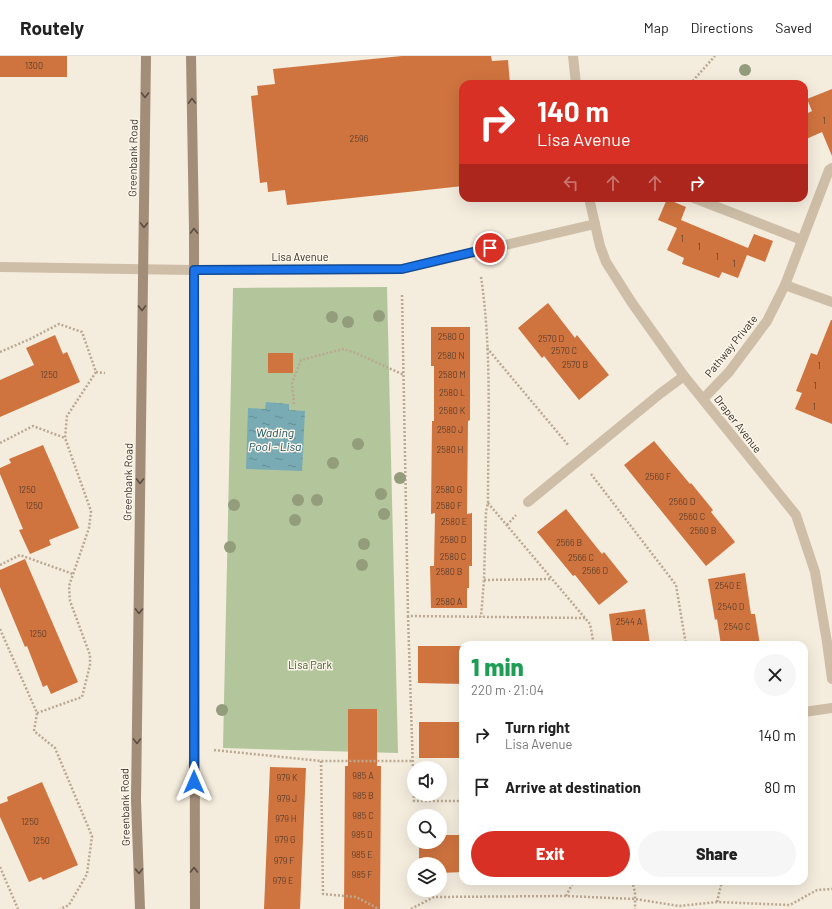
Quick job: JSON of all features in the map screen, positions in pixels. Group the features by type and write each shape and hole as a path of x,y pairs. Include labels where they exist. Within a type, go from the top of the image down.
{"main road":[{"name":"Greenbank Road","path":"140,909 136,800 146,56"},
{"path":"191,56 194,270 195,909"}],"street":[{"path":"573,56 576,80"},
{"name":"Pathway Private","path":"703,399 729,372 767,321 785,284 829,170 832,168"},
{"name":"Draper Avenue","path":"590,202 600,246 606,262 632,303 684,376 796,516 815,572 830,642 832,679"},
{"path":"704,202 802,240"},
{"name":"Lisa Avenue","path":"0,267 194,270 402,269 595,224"},
{"path":"785,284 832,302"},
{"path":"528,502 661,393 684,376"},
{"path":"808,711 832,708"}],"path":[{"path":"694,80 715,56"},
{"path":"480,277 486,312 488,503 486,511 484,580 481,617"},
{"path":"402,295 412,761"},
{"path":"0,352 59,324 82,332 96,372"},
{"path":"487,348 580,460 676,585 685,641"},
{"path":"294,404 292,383 301,360 343,350 356,353 404,375"},
{"path":"96,372 105,373"},
{"path":"38,713 82,697 90,665 90,655 70,601 69,586 88,528 91,511 65,438 67,416 96,372"},
{"path":"0,443 33,426 65,438"},
{"path":"488,503 590,624 593,641"},
{"path":"0,565 20,555 73,574"},
{"path":"484,580 552,579"},
{"path":"408,616 585,618"},
{"path":"0,629 38,713 34,731 55,748 92,836 87,874 69,905 60,909"},
{"path":"214,750 321,761 407,761"},
{"path":"321,761 324,894 356,897 379,909"},
{"path":"447,801 459,801"},
{"path":"0,867 18,909"},
{"path":"566,896 572,885"},
{"path":"633,885 635,909"},
{"path":"717,902 721,885"},
{"path":"411,909 434,897 566,896 635,899 679,906 717,902 790,905 817,890 832,889"}],"green space":[{"name":"Lisa Park","path":"387,287 398,753 223,748 233,288"}],"water":[{"name":"Wading Pool - Lisa","path":"266,402 289,404 289,410 305,411 302,471 246,469 248,408 265,409"}],"building":[{"path":"0,56 67,56 67,77 0,77"},
{"path":"402,56 491,56 492,61 508,60 510,80 459,80 459,186 287,205 285,190 268,192 267,182 260,183 251,96 258,95 257,86 275,84 273,69"},
{"path":"832,89 832,156 822,132 808,138 808,113 812,111 808,99"},
{"path":"666,202 674,202 686,207 681,220 748,248 754,234 773,241 765,262 747,255 738,278 722,272 719,278 682,264 684,258 667,250 677,228 658,220"},
{"path":"548,303 575,338 577,335 609,375 579,400 544,356 542,358 518,328"},
{"path":"831,320 832,424 795,409 802,393 796,391 811,353 817,355"},
{"path":"431,327 470,327 470,420 468,421 467,514 472,513 472,566 469,566 467,608 431,608 430,566 434,566 435,513 431,514 434,366 431,366"},
{"path":"55,335 63,354 67,352 80,382 0,417 0,380 34,365 26,348"},
{"path":"268,353 293,353 293,373 268,373"},
{"path":"654,441 713,510 711,512 735,542 706,566 624,465"},
{"path":"43,445 79,528 49,540 51,545 30,554 19,530 23,529 0,474 0,468 11,463 9,459"},
{"path":"566,509 602,554 604,552 628,582 599,605 537,532"},
{"path":"25,559 78,682 51,694 47,685 43,687 27,646 25,647 0,587 0,570"},
{"path":"745,573 751,614 755,614 759,641 720,641 708,579"},
{"path":"645,609 649,641 612,641 609,614"},
{"path":"418,646 459,646 459,684 418,683"},
{"path":"348,709 377,709 377,766 381,766 380,909 344,909 345,766 348,766"},
{"path":"419,722 459,722 459,758 419,758"},
{"path":"270,767 306,768 300,909 264,909"},
{"path":"42,782 78,865 43,880 41,877 29,882 0,817 0,804 8,801 7,797"},
{"path":"447,835 459,835 459,872 447,873 447,857 419,857 419,849 447,849"}],"route":[{"path":"194,782 194,270 402,269 490,248"}]}
